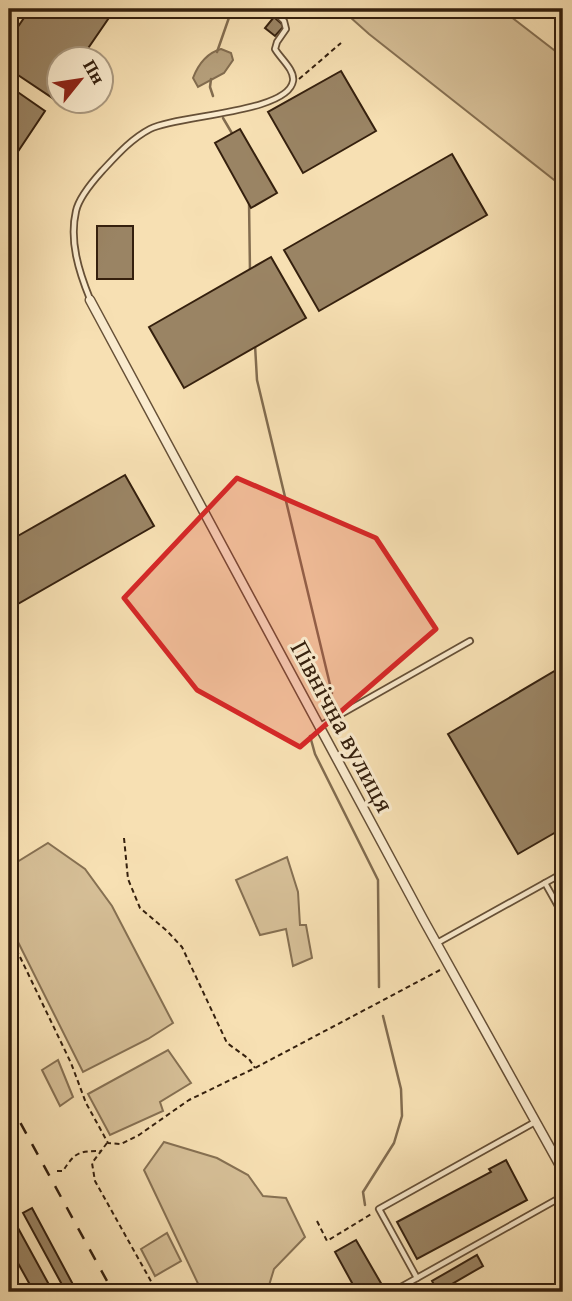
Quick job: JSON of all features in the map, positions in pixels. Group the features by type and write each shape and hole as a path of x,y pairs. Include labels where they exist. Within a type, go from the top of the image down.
{"street":[{"name":"Північна вулиця","path":"90,300 563,1171"}],"lane":[{"path":"90,300 78,268 76,209 95,179 123,148 152,128 190,117 228,113 270,102 293,84 291,72 275,50 286,29 284,21 276,13"},
{"path":"320,727 470,641"},
{"path":"437,943 563,873"},
{"path":"545,883 563,915"},
{"path":"417,1278 379,1209 536,1121"},
{"path":"392,1292 563,1196"}],"path":[{"path":"293,84 341,43"},
{"path":"124,838 128,880 140,908 182,947 227,1043 249,1059 256,1068"},
{"path":"9,934 71,1063 86,1103 108,1143"},
{"path":"108,1143 121,1144 139,1135 189,1100 256,1068 449,965"},
{"path":"108,1143 92,1163 95,1181 158,1292"},
{"path":"57,1171 64,1171 70,1160 82,1151 102,1151"},
{"path":"317,1221 327,1241 379,1209"}],"highlighted area":[{"path":"237,478 376,538 436,629 300,747 197,690 124,598"}],"shaded area":[{"path":"341,9 501,9 563,57 563,187 369,34"},
{"path":"221,49 231,53 233,60 224,73 198,87 193,78 198,69 207,57"},
{"path":"48,843 85,869 112,906 173,1023 83,1072 9,924 9,867"},
{"path":"287,857 298,892 300,925 306,925 312,958 293,966 286,929 260,935 236,880"},
{"path":"168,1050 191,1083 160,1102 163,1111 110,1135 88,1094"},
{"path":"58,1060 73,1097 60,1106 42,1070"},
{"path":"164,1142 217,1158 248,1175 263,1196 286,1198 305,1237 274,1269 267,1292 202,1292 144,1170"},
{"path":"167,1233 181,1261 155,1276 141,1249"}],"building":[{"path":"30,9 115,9 90,46 46,46 46,94 9,69 9,40"},
{"path":"274,17 284,26 275,36 265,28"},
{"path":"341,71 376,131 303,173 268,112"},
{"path":"9,86 45,111 9,165"},
{"path":"240,129 277,193 251,208 215,143"},
{"path":"452,154 487,215 319,311 284,250"},
{"path":"97,226 133,226 133,279 97,279"},
{"path":"271,257 306,318 184,388 149,327"},
{"path":"125,475 154,526 9,609 9,541"},
{"path":"563,666 563,828 518,854 448,734"},
{"path":"506,1160 527,1200 417,1259 397,1222 491,1172 489,1169"},
{"path":"32,1208 77,1292 66,1292 23,1213"},
{"path":"12,1217 53,1292 34,1292 9,1247 9,1219"},
{"path":"356,1240 382,1285 370,1292 357,1292 335,1252"},
{"path":"477,1255 483,1266 438,1292 432,1281"}],"waterway":[{"path":"217,52 232,9"},
{"path":"211,79 213,96"},
{"path":"223,118 233,135"},
{"path":"249,201 250,272"},
{"path":"255,345 257,380 332,693"},
{"path":"310,736 315,754 378,880 379,987"},
{"path":"365,1205 363,1192 394,1143 402,1116 401,1089 383,1016"}],"railway":[{"path":"9,1102 113,1292"}]}
